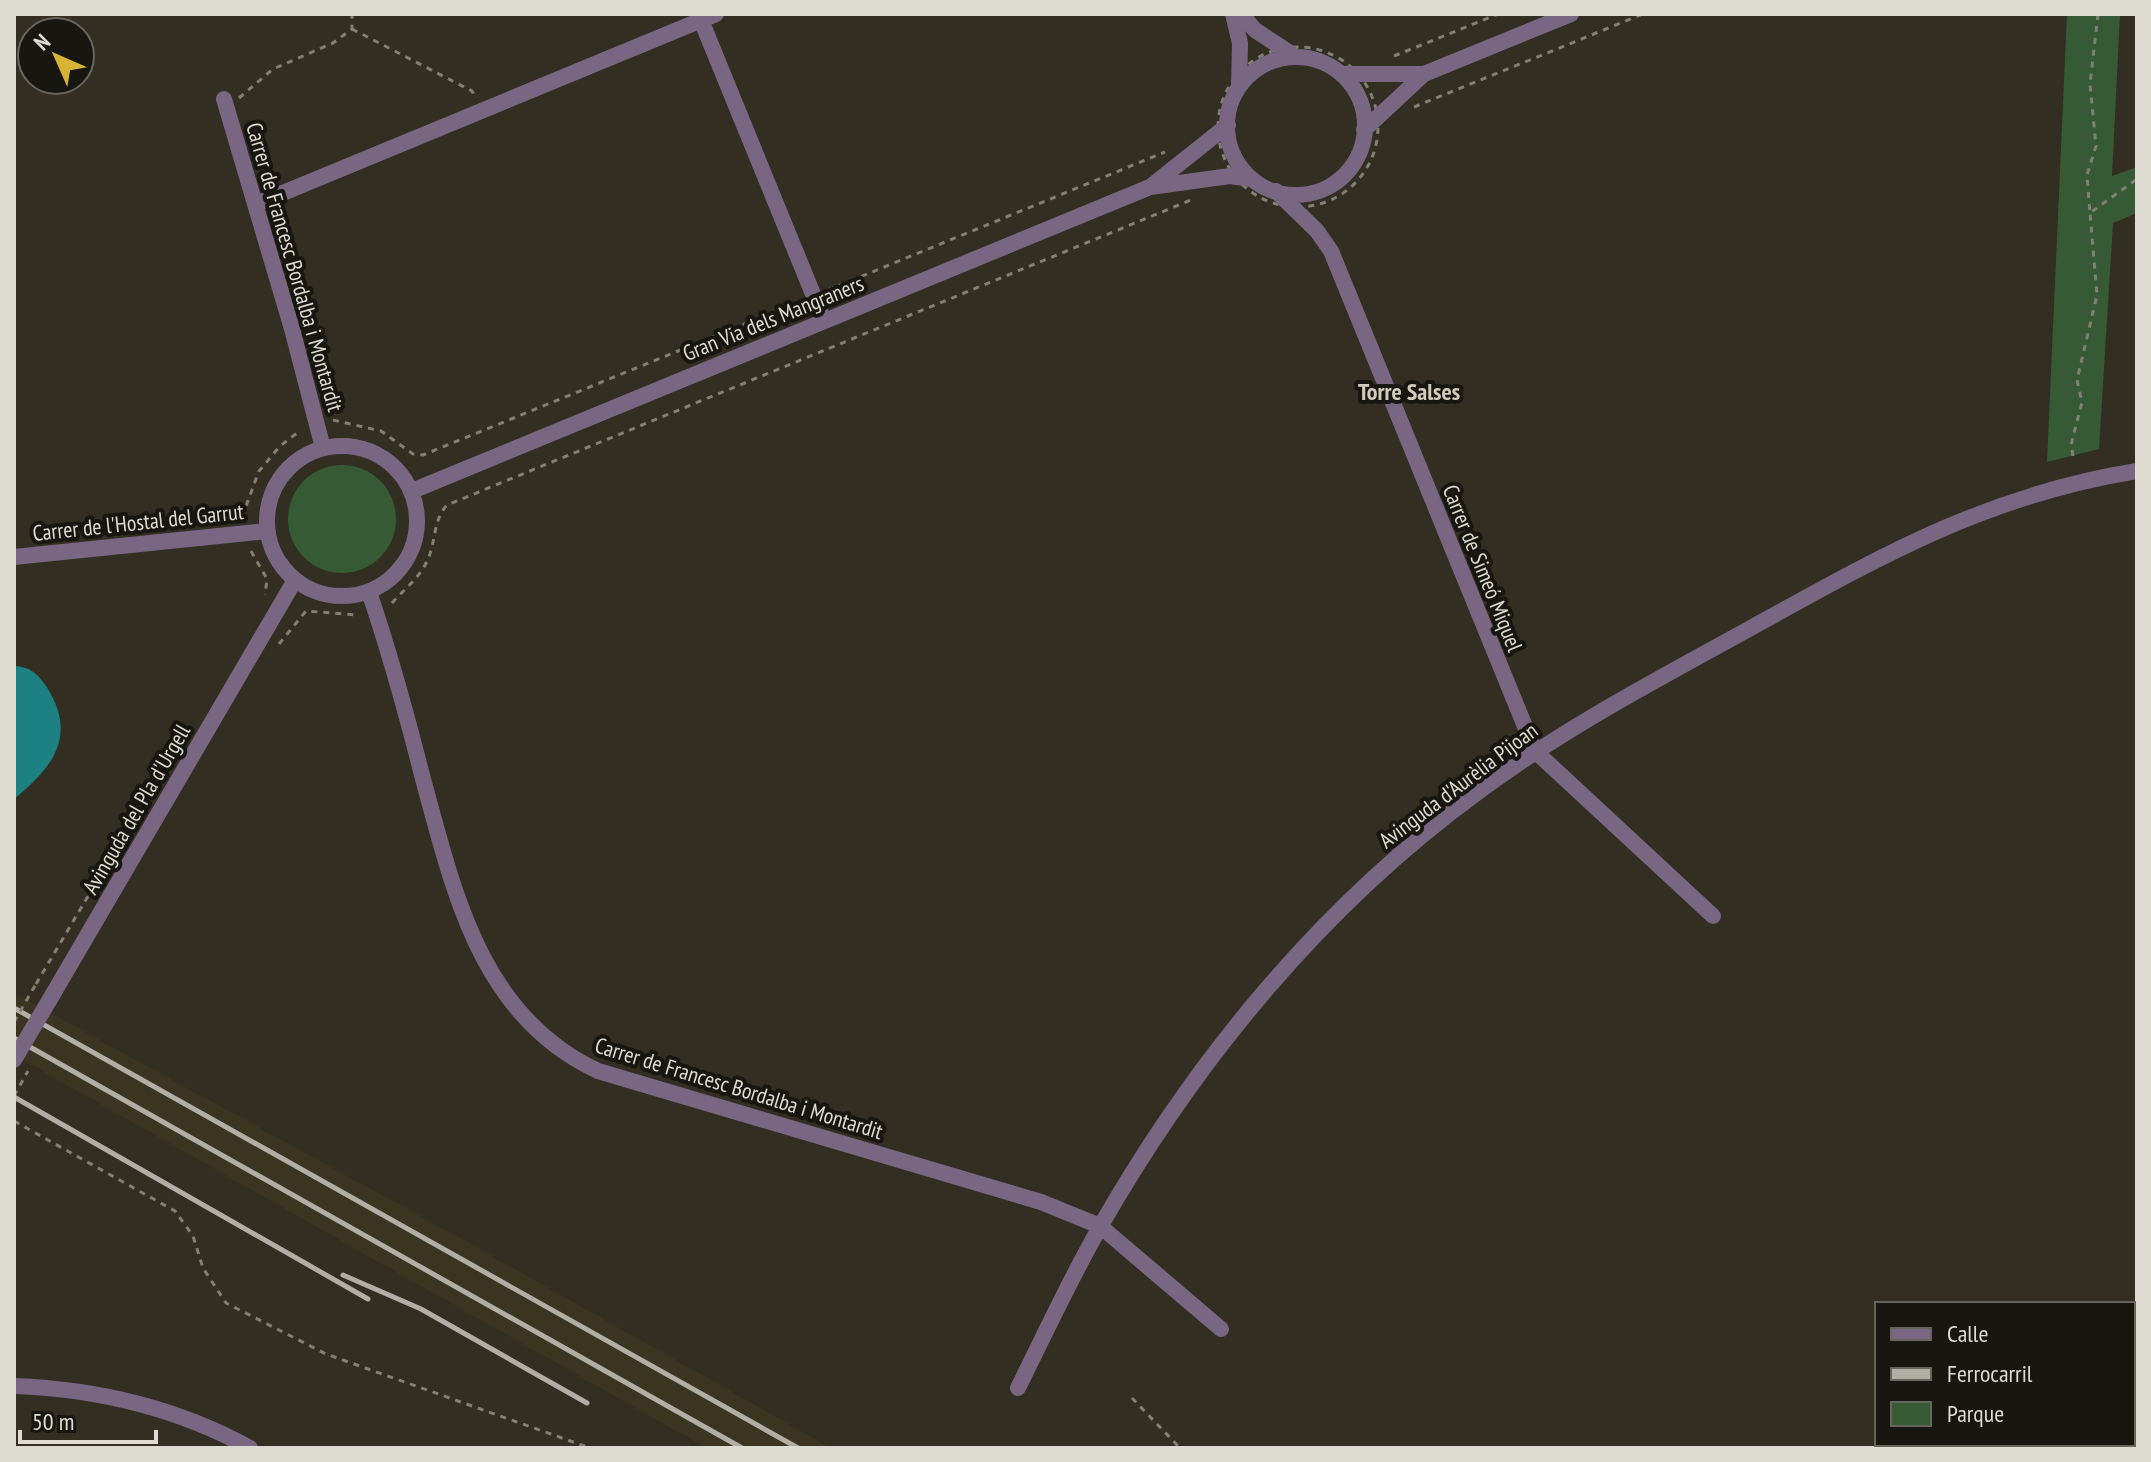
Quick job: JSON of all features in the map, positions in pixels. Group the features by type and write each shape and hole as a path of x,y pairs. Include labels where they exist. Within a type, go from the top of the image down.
{"street":[{"path":"1233,14 1240,43 1239,79 1231,103 1218,123 1251,185"},
{"path":"1239,79 1289,52 1255,30 1241,14"},
{"name":"Gran Via dels Mangraners","path":"1289,52 1348,67 1424,74 1571,14"},
{"path":"256,204 708,17 824,321"},
{"path":"1348,67 1370,136"},
{"name":"Gran Via dels Mangraners","path":"412,491 1150,187 1233,183 1298,194 1330,185 1353,163 1370,136 1424,74"},
{"name":"Carrer de Francesc Bordalba i Montardit","path":"225,104 256,204 323,448"},
{"name":"Gran Via dels Mangraners","path":"1150,187 1218,123"},
{"name":"Carrer de Simeó Miquel","path":"1276,191 1294,207 1331,251 1535,751 1713,916"},
{"path":"350,446 376,453 391,462 412,491 417,510 412,550 401,568 369,592 330,596 295,580 277,558 267,531 271,495 291,465 323,448 350,446"},
{"name":"Avinguda d'Aurèlia Pijoan","path":"1018,1388 1100,1226 1191,1086 1286,966 1402,852 1535,751 1604,709 1906,543 2019,498 2137,471"},
{"name":"Carrer de l'Hostal del Garrut","path":"14,557 267,531"},
{"name":"Avinguda del Pla d'Urgell","path":"14,1060 295,580"},
{"name":"Carrer de Francesc Bordalba i Montardit","path":"369,592 388,648 457,904 485,963 519,1010 547,1040 581,1063 631,1082 1041,1202 1100,1226 1221,1329"},
{"path":"14,1386 87,1392 140,1404 205,1426 250,1448"}],"path":[{"path":"352,14 352,29"},
{"path":"1386,60 1498,14"},
{"path":"1412,108 1643,14"},
{"path":"2073,456 2071,445 2082,402 2078,368 2090,332 2097,295 2087,175 2096,146 2090,84 2098,14"},
{"path":"225,104 273,69 333,43 352,29"},
{"path":"352,29 472,91 482,111"},
{"path":"1233,183 1223,157 1218,123 1227,89 1259,56 1289,52 1305,46 1328,51 1348,67 1374,101 1381,125"},
{"path":"1233,183 1251,185 1271,203 1294,207 1324,203 1348,190 1366,169 1370,136 1381,125"},
{"path":"1370,136 1381,125"},
{"path":"329,415 336,422 381,431 413,454 423,455 1175,148"},
{"path":"2090,213 2137,179"},
{"path":"1233,183 1251,185"},
{"path":"390,611 393,601 418,578 428,561 437,519 447,505 1203,194"},
{"path":"234,521 244,513 253,483 267,460 300,431 304,423"},
{"path":"247,547 268,584 258,607"},
{"path":"277,648 306,611 365,618"},
{"path":"14,1022 147,796"},
{"path":"14,1121 175,1211 193,1236 203,1268 226,1303 326,1354 590,1448"},
{"path":"1132,1398 1180,1448"}],"shaded area":[{"path":"14,993 455,1235 831,1448 706,1448 14,1055"}],"green space":[{"path":"2067,14 2120,14 2112,176 2137,167 2137,213 2113,223 2099,449 2047,462"},
{"path":"342,465 363,469 380,481 392,498 396,519 392,540 380,557 363,569 342,573 321,569 304,557 292,540 288,519 292,498 304,481 321,469"}],"water":[{"path":"14,666 34,672 48,689 60,722 60,737 49,763 14,799"}],"railway":[{"path":"14,1008 798,1448"},
{"path":"14,1038 742,1448"},
{"path":"14,1097 368,1299"},
{"path":"343,1275 421,1309 587,1403"}],"district":[{"name":"Torre Salses","path":"1409,392"}]}
